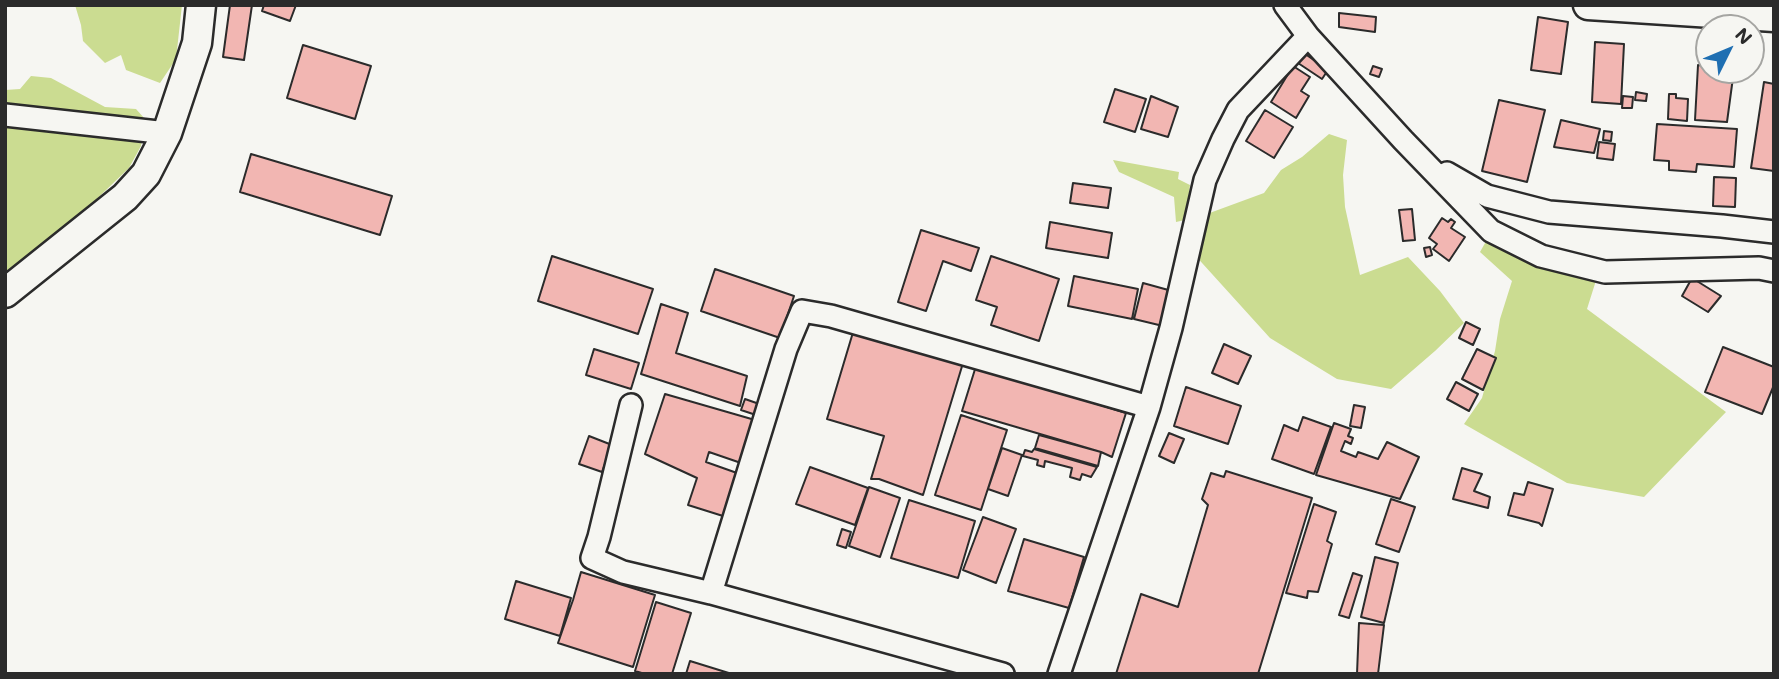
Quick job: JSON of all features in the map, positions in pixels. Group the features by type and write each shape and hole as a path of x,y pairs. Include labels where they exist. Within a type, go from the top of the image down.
{"street":[{"path":"5,293 125,197 146,174 167,133 197,43 201,5"},
{"path":"1285,5 1308,36 1491,231 1541,256 1605,272 1766,269"},
{"path":"1588,5 1774,17"},
{"path":"1059,674 1149,407 1171,328 1205,180 1238,110 1308,36"},
{"path":"5,115 167,133"},
{"path":"1423,160 1487,196 1549,212 1774,232"},
{"path":"711,593 786,349 802,311 844,320 1149,407"},
{"path":"631,405 592,558 623,572 711,593 1003,674"}],"green space":[{"path":"75,5 182,5 176,59 160,83 126,70 121,55 105,63 83,41"},
{"path":"31,76 51,78 105,107 136,109 145,119 141,146 129,168 80,215 5,274 5,90 20,89"},
{"path":"1329,134 1347,140 1343,175 1345,207 1360,275 1408,257 1440,291 1464,323 1391,389 1337,379 1270,338 1193,253 1196,218 1264,193 1281,170 1302,157"},
{"path":"1113,160 1179,172 1178,179 1190,185 1185,220 1176,222 1174,197 1119,172"},
{"path":"1489,236 1599,271 1587,309 1726,412 1644,497 1567,483 1464,424 1482,398 1495,351 1500,319 1512,281 1480,252"}],"building":[{"path":"230,5 252,5 244,60 223,57"},
{"path":"264,5 296,5 290,21 262,11"},
{"path":"1339,13 1376,17 1375,32 1339,27"},
{"path":"1538,17 1568,22 1561,74 1531,70"},
{"path":"1595,42 1624,44 1621,104 1592,102"},
{"path":"303,45 371,66 355,119 287,98"},
{"path":"1301,51 1328,70 1322,79 1295,61"},
{"path":"1293,66 1310,77 1301,91 1309,96 1296,118 1271,102"},
{"path":"1373,66 1382,69 1379,77 1370,74"},
{"path":"1697,84 1732,84 1727,122 1695,120"},
{"path":"1764,84 1774,84 1774,171 1751,168"},
{"path":"1115,89 1146,99 1135,132 1104,122"},
{"path":"1636,92 1647,94 1646,101 1635,100"},
{"path":"1669,94 1688,99 1687,121 1668,119"},
{"path":"1151,96 1178,107 1168,137 1141,129"},
{"path":"1623,96 1633,97 1632,108 1622,108"},
{"path":"1499,100 1545,110 1527,182 1482,171"},
{"path":"1265,110 1293,127 1274,158 1246,141"},
{"path":"1561,120 1600,129 1594,153 1554,147"},
{"path":"1657,124 1737,129 1734,167 1697,164 1696,172 1669,170 1669,161 1654,160"},
{"path":"1604,131 1612,132 1611,141 1603,140"},
{"path":"1599,142 1615,144 1613,160 1597,158"},
{"path":"251,154 392,196 380,235 240,192"},
{"path":"1714,177 1736,178 1735,207 1713,206"},
{"path":"1073,183 1111,188 1108,208 1070,203"},
{"path":"1412,209 1415,240 1403,241 1399,210"},
{"path":"1442,218 1455,222 1451,228 1465,237 1449,261 1433,249 1437,244 1429,238"},
{"path":"1050,222 1112,233 1108,258 1046,248"},
{"path":"921,230 979,248 971,271 943,261 926,311 898,302"},
{"path":"1430,247 1432,255 1426,257 1424,248"},
{"path":"552,256 653,289 638,334 538,301"},
{"path":"991,256 1059,279 1039,341 991,325 997,307 976,300"},
{"path":"715,269 794,296 780,338 701,311"},
{"path":"1074,276 1138,289 1132,319 1068,306"},
{"path":"1692,278 1721,296 1708,312 1682,296"},
{"path":"1143,283 1172,291 1163,326 1134,319"},
{"path":"661,304 688,313 676,353 747,376 740,406 641,374"},
{"path":"1466,322 1480,329 1473,345 1459,338"},
{"path":"854,329 963,363 923,495 879,479 871,479 884,436 827,419"},
{"path":"1224,344 1251,356 1238,384 1212,373"},
{"path":"1723,347 1774,367 1774,385 1762,414 1705,392"},
{"path":"594,349 639,363 631,389 586,375"},
{"path":"1477,349 1496,358 1483,390 1462,379"},
{"path":"976,366 1126,413 1112,457 962,411"},
{"path":"1456,382 1478,394 1469,411 1447,399"},
{"path":"1186,387 1241,406 1228,444 1174,426"},
{"path":"665,394 755,420 741,463 709,452 706,462 737,473 723,516 688,505 697,478 645,454"},
{"path":"745,399 765,406 762,417 741,410"},
{"path":"1354,405 1365,407 1361,428 1350,426"},
{"path":"961,415 1007,430 981,510 935,495"},
{"path":"1303,417 1331,427 1314,474 1272,459 1284,425 1298,431"},
{"path":"1334,423 1351,429 1348,436 1353,438 1351,444 1345,441 1341,451 1356,457 1358,452 1378,459 1387,442 1419,457 1400,499 1316,475"},
{"path":"1169,433 1184,439 1174,463 1159,456"},
{"path":"1039,435 1101,452 1098,466 1035,448"},
{"path":"589,436 612,445 602,472 579,464"},
{"path":"1002,448 1022,455 1008,496 988,489"},
{"path":"1034,449 1097,467 1091,477 1082,474 1080,480 1070,477 1072,468 1045,461 1044,467 1037,465 1038,460 1023,456 1025,450 1032,452"},
{"path":"810,467 868,488 855,525 796,504"},
{"path":"1462,468 1482,474 1474,491 1490,497 1488,508 1453,499"},
{"path":"1226,471 1312,498 1258,674 1116,674 1141,594 1178,607 1208,505 1202,499 1211,473 1224,477"},
{"path":"1528,482 1553,489 1542,526 1508,515 1514,493 1524,495"},
{"path":"869,487 900,498 880,557 849,546"},
{"path":"1391,499 1415,507 1399,552 1376,544"},
{"path":"909,500 975,521 958,578 891,558"},
{"path":"1314,504 1336,512 1327,541 1332,544 1318,592 1308,591 1307,598 1286,593"},
{"path":"983,517 1016,529 996,583 963,570"},
{"path":"842,529 851,532 846,548 837,545"},
{"path":"1024,539 1084,557 1069,608 1008,591"},
{"path":"1375,557 1398,563 1384,623 1361,617"},
{"path":"581,572 655,595 633,667 558,643"},
{"path":"1353,573 1362,576 1349,618 1339,615"},
{"path":"516,581 571,598 560,636 505,619"},
{"path":"656,602 691,613 672,674 645,674 635,671"},
{"path":"1359,623 1384,625 1378,674 1357,674"},
{"path":"690,661 732,674 686,674"}]}
